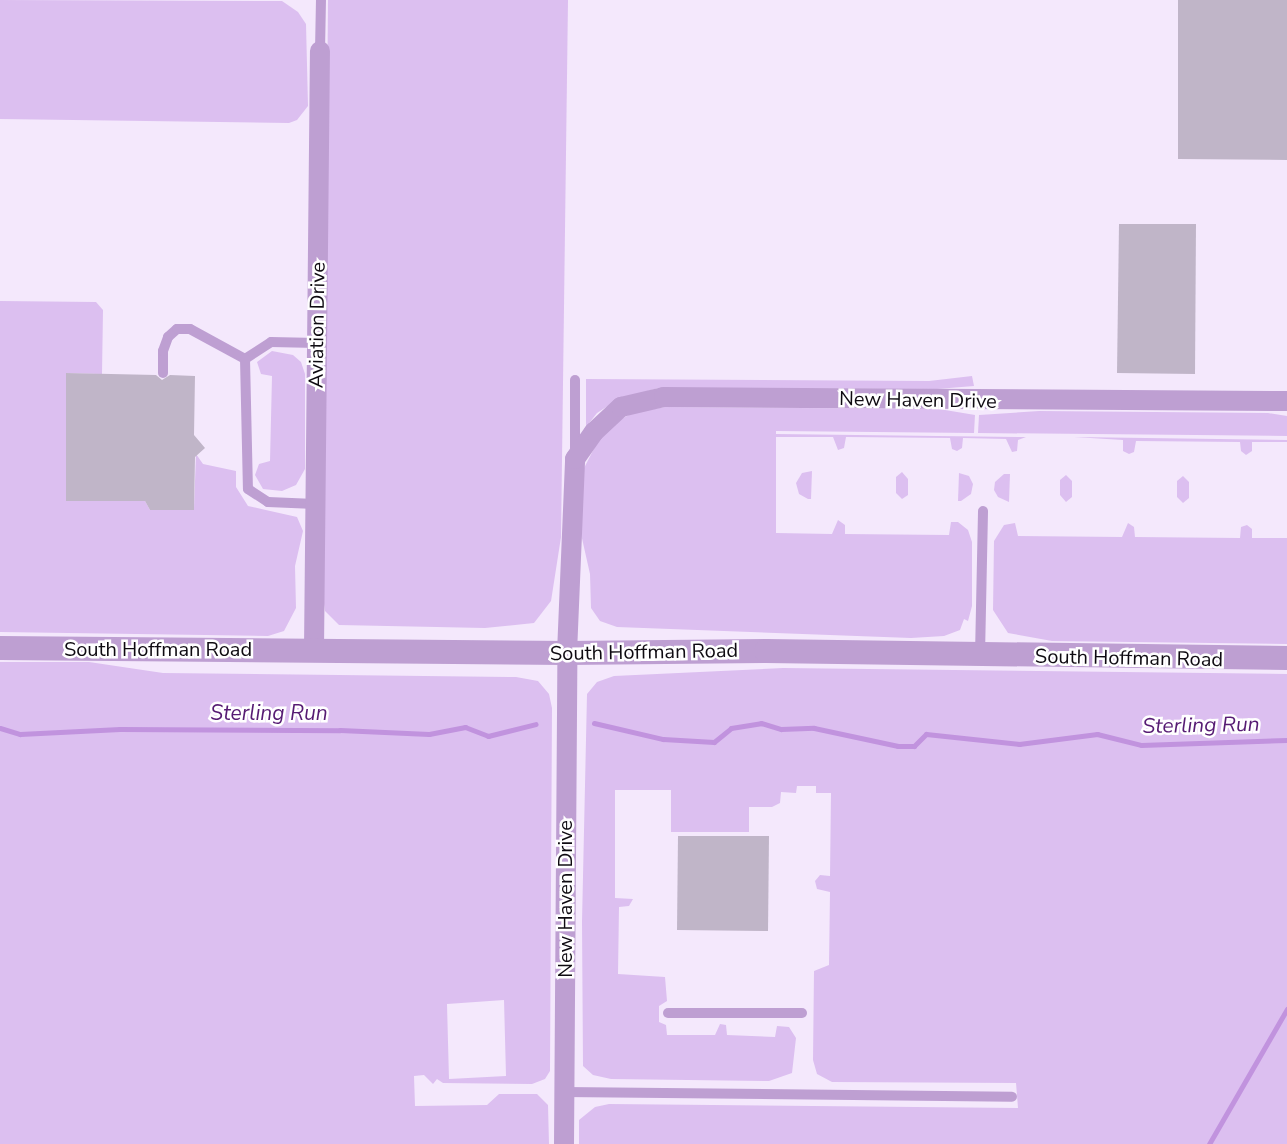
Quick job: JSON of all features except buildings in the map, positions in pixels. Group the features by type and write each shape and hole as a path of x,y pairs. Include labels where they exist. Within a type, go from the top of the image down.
{"street":[{"name":"Aviation Drive","path":"314,650 320,51"},
{"name":"New Haven Drive","path":"564,1144 567,653 575,459 594,432 621,407 657,398 1287,400"},
{"name":"South Hoffman Road","path":"0,648 567,653 766,651 1287,658"}],"lane":[{"name":"Aviation Drive","path":"320,51 321,0"},
{"path":"163,373 163,351 168,337 177,329 190,329 245,359"},
{"path":"245,359 271,342 317,343"},
{"path":"245,359 248,489 268,502 315,504"},
{"path":"575,380 575,459"},
{"path":"980,655 982,511"},
{"path":"668,1013 802,1014"},
{"path":"564,1092 1012,1098"}],"shaded area":[{"path":"0,0 282,1 298,12 306,24 308,106 297,120 289,123 0,119"},
{"path":"328,0 568,0 561,537 551,601 534,623 485,628 339,625 325,611 323,597"},
{"path":"0,301 96,302 103,310 102,374 66,373 66,501 145,501 150,510 194,509 196,454 203,464 236,471 236,487 248,506 297,517 303,531 295,566 296,608 284,631 268,636 0,632"},
{"path":"272,351 293,355 301,362 305,374 305,469 296,485 282,491 263,489 255,475 259,464 270,461 272,376 261,374 257,362"},
{"path":"972,376 974,386 937,389 658,388 617,400 597,413 586,427 586,379 929,381"},
{"path":"665,407 939,409 975,415 974,433 776,431 776,434 1026,437 1018,440 1017,451 1012,452 1006,439 963,438 962,448 957,451 952,449 950,438 846,437 844,448 838,450 833,437 776,437 776,533 832,534 838,520 845,525 845,534 949,535 951,522 958,522 968,530 972,542 972,606 968,621 964,619 960,630 944,636 911,638 617,627 600,621 591,608 590,574 581,534 583,470 601,435 618,421 632,413"},
{"path":"1039,411 1268,413 1287,416 1287,436 978,433 979,415"},
{"path":"1074,437 1287,440 1287,442 1252,442 1252,451 1246,455 1241,451 1240,442 1136,441 1134,452 1129,454 1123,451 1123,440"},
{"path":"812,471 811,499 808,499 799,494 796,483 802,473"},
{"path":"902,472 908,479 908,495 902,499 896,493 896,477"},
{"path":"959,473 969,476 973,484 971,494 961,501 958,501"},
{"path":"1004,474 1010,474 1009,502 998,497 994,490 995,482"},
{"path":"1066,475 1072,481 1072,497 1066,502 1060,495 1060,480"},
{"path":"1183,476 1189,482 1189,498 1183,503 1177,497 1177,481"},
{"path":"1015,523 1018,536 1122,537 1128,523 1134,527 1135,537 1240,538 1241,527 1247,525 1252,529 1252,538 1287,538 1287,644 1052,641 1008,633 993,610 994,541 1004,525"},
{"path":"0,662 89,662 163,673 516,677 538,681 549,694 552,708 550,1071 545,1079 532,1084 443,1083 437,1079 433,1084 424,1075 414,1076 415,1106 487,1105 499,1094 537,1094 548,1105 549,1144 0,1144","holes":["504,1000 506,1076 449,1079 447,1004"]},
{"path":"783,668 1287,674 1287,1144 579,1144 579,1120 595,1107 609,1104 1018,1108 1016,1083 832,1082 817,1074 813,1060 814,971 829,965 830,892 817,889 815,881 820,875 830,876 831,793 816,793 816,786 797,786 796,793 781,792 780,803 772,807 749,807 749,832 671,832 671,790 615,790 615,898 633,899 629,906 619,907 618,974 665,977 667,1001 659,1006 659,1022 666,1025 667,1035 715,1035 720,1024 726,1025 727,1035 775,1037 777,1026 789,1027 796,1038 792,1073 769,1081 611,1079 593,1075 583,1066 582,922 587,694 597,682 614,676"}],"waterway":[{"name":"Sterling Run","path":"594,723 663,739 714,742 731,728 761,723 781,729 814,728 898,746 914,746 926,734 1019,744 1097,734 1141,745 1287,740"},
{"name":"Sterling Run","path":"0,728 20,734 120,729 340,730 429,734 465,727 488,736 536,724"},
{"path":"1209,1144 1287,1009"}]}
